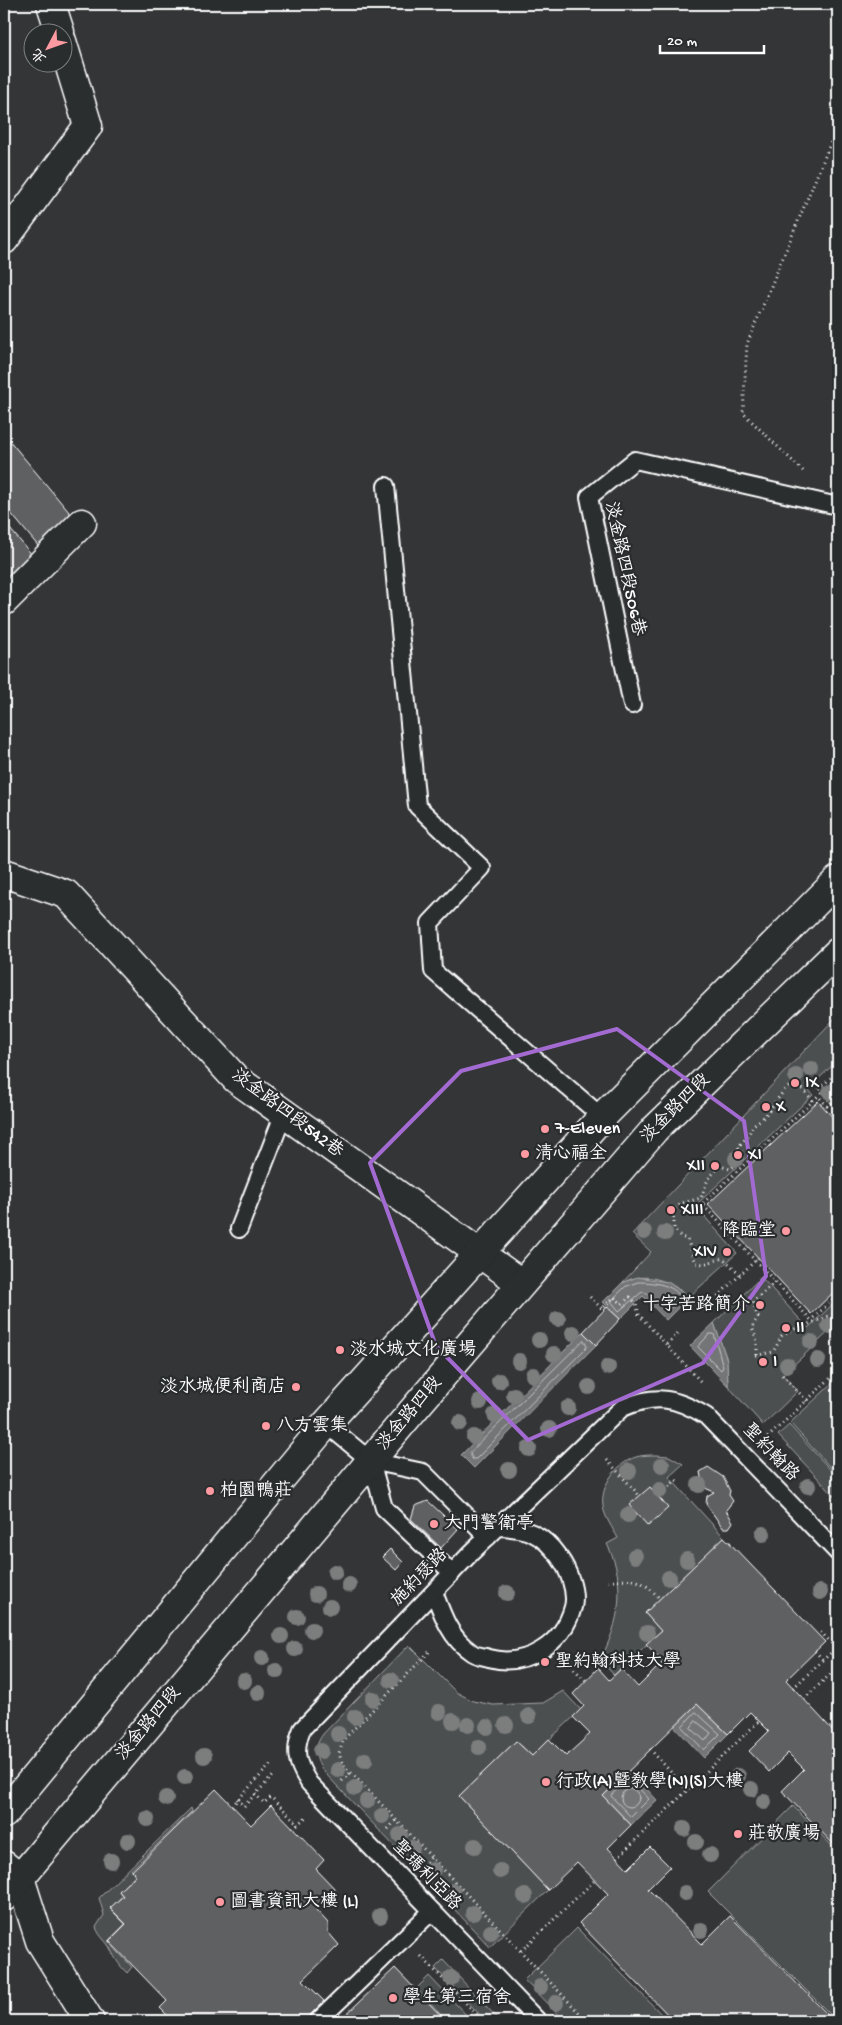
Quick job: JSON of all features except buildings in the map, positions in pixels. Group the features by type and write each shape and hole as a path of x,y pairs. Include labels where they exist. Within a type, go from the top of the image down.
{"main road":[{"path":"51,4 57,22"},
{"path":"4,240 88,126 71,72"},
{"path":"4,601 82,522"},
{"name":"淡金路四段542巷","path":"4,873 66,894 236,1079 521,1283"},
{"path":"4,1814 326,1424 602,1117 838,880"},
{"name":"淡金路四段","path":"9,1880 655,1129 838,952"},
{"path":"9,1880 40,1941 90,2021"}],"lane":[{"name":"淡金路四段506巷","path":"632,705 589,496 635,460 837,505"},
{"path":"386,486 417,806 482,868 430,923 433,971 602,1117"},
{"path":"239,1229 284,1112"},
{"name":"施約瑟路","path":"295,1752 302,1729 493,1532 622,1408 642,1400 662,1398"},
{"name":"聖約翰路","path":"662,1398 690,1406 706,1416 838,1553"},
{"path":"326,1424 371,1461 423,1472 493,1532 522,1528 548,1542 569,1571 574,1606 558,1637 537,1654 504,1662 471,1653 446,1625 434,1592"},
{"path":"371,1461 384,1508 452,1573"},
{"name":"聖瑪利亞路","path":"295,1752 300,1768 310,1783 538,2021"},
{"path":"318,2021 432,1911"}],"path":[{"path":"837,505 743,413 747,344 838,125"},
{"path":"838,1071 819,1089 838,1110"},
{"path":"740,1274 723,1258 704,1264 696,1263 691,1254 687,1239 681,1237 674,1229 674,1209 682,1203 701,1198 708,1179 720,1166 730,1169 742,1159 742,1154 738,1147 748,1136 753,1125 764,1117 786,1088 800,1087 813,1101"},
{"path":"831,1102 827,1106 818,1096 702,1204 756,1259 811,1320 838,1295"},
{"path":"703,1310 756,1259"},
{"path":"776,1282 753,1305 758,1317 752,1327 757,1341 757,1355 774,1352 782,1336 792,1330 838,1314"},
{"path":"590,1297 602,1309 614,1297 622,1304 630,1297 636,1303 639,1315"},
{"path":"667,1345 678,1333"},
{"path":"770,1435 838,1371"},
{"path":"782,1375 806,1401"},
{"path":"606,1459 640,1496"},
{"path":"658,1496 676,1480 679,1482"},
{"path":"608,1581 640,1580 660,1599"},
{"path":"793,1688 836,1648 820,1630"},
{"path":"816,1651 823,1660"},
{"path":"429,1652 344,1739 339,1753 342,1763 587,2021"},
{"path":"804,1699 838,1667"},
{"path":"574,1669 586,1681"},
{"path":"618,1858 759,1721"},
{"path":"650,1750 688,1790"},
{"path":"232,1806 275,1760"},
{"path":"237,1800 244,1806 276,1773"},
{"path":"255,1794 264,1803 271,1797 298,1824"},
{"path":"293,1828 309,1813"},
{"path":"521,1952 595,1880"},
{"path":"421,1956 483,2021"}],"highlighted area":[{"path":"617,1029 744,1121 766,1276 703,1363 528,1440 436,1346 370,1163 461,1071"}],"shaded area":[{"path":"838,1015 838,1060 808,1089 813,1095 695,1206 737,1253 689,1297 666,1282 649,1277 631,1279 622,1283 651,1252 632,1234"},
{"path":"761,1277 808,1328 834,1303 838,1308 838,1323 783,1375 798,1391 763,1425 728,1386 727,1360 714,1323"},
{"path":"838,1378 838,1476 790,1423"},
{"path":"789,1425 838,1478 838,1500 778,1435"},
{"path":"638,1456 669,1456 683,1464 669,1477 724,1537 645,1613 661,1631 614,1675 600,1660 607,1646 616,1617 619,1588 617,1573 607,1544 618,1538 604,1510 604,1490 611,1476 622,1464"},
{"path":"409,1645 456,1692 473,1701 493,1705 543,1703 563,1691 581,1710 532,1756 516,1741 459,1796 548,1890 490,1947 322,1770 316,1756 318,1743 323,1734"},
{"path":"793,1806 838,1852 837,2021 708,1892"},
{"path":"191,1808 192,1811 131,1870 135,1875 119,1891 122,1896 110,1909 125,1924 108,1941 132,1967 127,1973 96,1927 104,1915 99,1898"},
{"path":"577,1928 668,2021 564,2021 524,1980"},
{"path":"443,1960 500,2021 486,2021 435,1968"},
{"path":"429,1976 472,2021 447,2021 416,1989"}],"water":[{"path":"637,1277 668,1282 689,1297 666,1320 643,1296 620,1319 603,1302 622,1283"},
{"path":"714,1323 727,1360 728,1386 690,1346"},
{"path":"583,1332 596,1345 474,1468 461,1455"},
{"path":"697,1704 728,1734 704,1758 674,1726"},
{"path":"629,1770 657,1800 631,1825 603,1796"}],"place":[{"name":"IX","path":"795,1083"},
{"name":"X","path":"766,1107"},
{"name":"7-Eleven","path":"545,1129"},
{"name":"清心福全","path":"525,1154"},
{"name":"XI","path":"738,1155"},
{"name":"XII","path":"715,1166"},
{"name":"XIII","path":"671,1210"},
{"name":"降臨堂","path":"786,1231"},
{"name":"XIV","path":"727,1252"},
{"name":"十字苦路簡介","path":"760,1305"},
{"name":"II","path":"786,1328"},
{"name":"淡水城文化廣場","path":"340,1350"},
{"name":"I","path":"763,1362"},
{"name":"淡水城便利商店","path":"296,1387"},
{"name":"八方雲集","path":"266,1426"},
{"name":"柏園鴨莊","path":"210,1491"},
{"name":"大門警衛亭","path":"434,1524"},
{"name":"聖約翰科技大學","path":"545,1662"},
{"name":"行政(A)暨教學(N)(S)大樓","path":"546,1782"},
{"name":"莊敬廣場","path":"738,1834"},
{"name":"圖書資訊大樓 (L)","path":"220,1902"},
{"name":"學生第三宿舍","path":"393,1998"}]}
